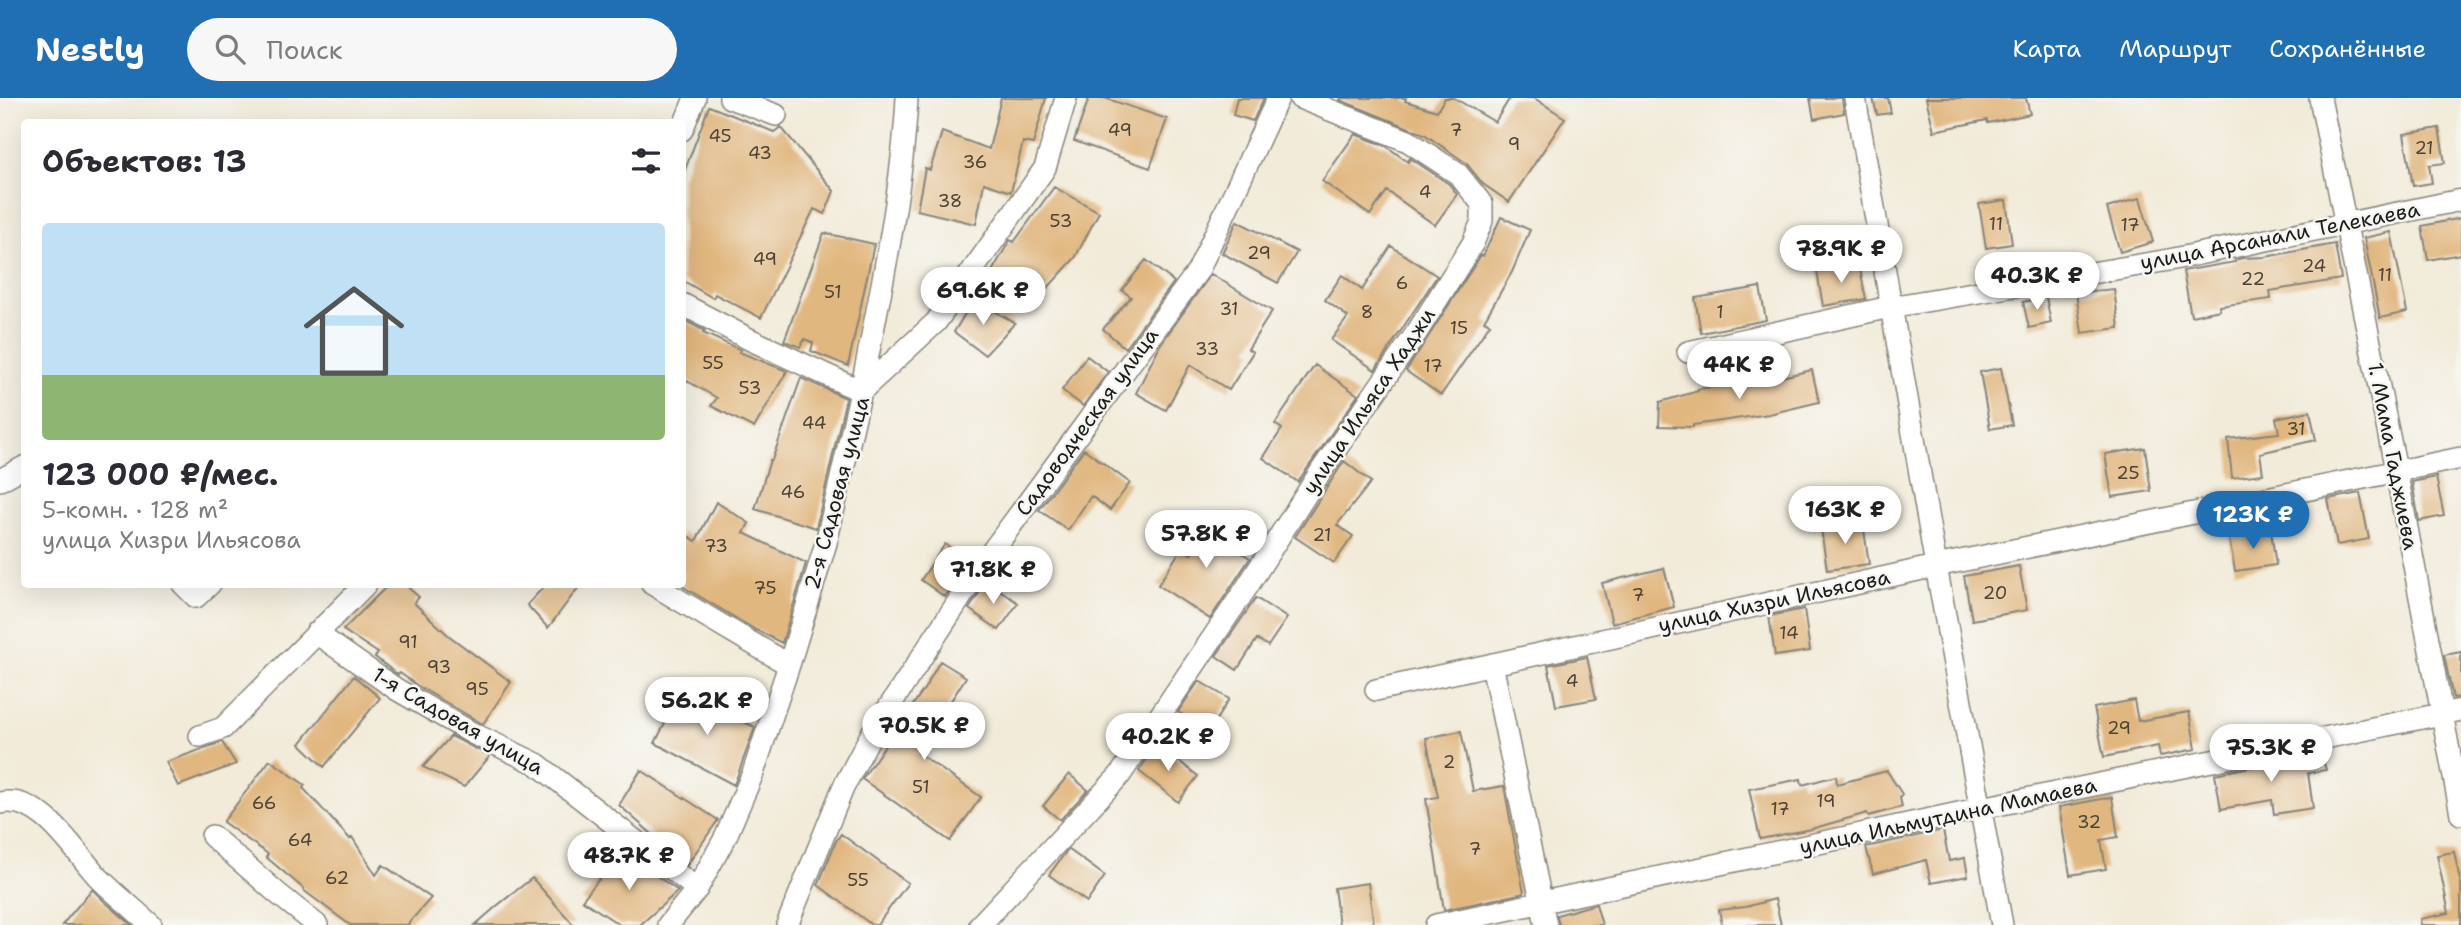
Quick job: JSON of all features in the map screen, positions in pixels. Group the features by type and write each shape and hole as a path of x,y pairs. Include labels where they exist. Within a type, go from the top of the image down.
{"street":[{"path":"686,120 695,98"},
{"path":"730,98 776,115"},
{"path":"686,306 749,339 861,391 886,260 905,133 907,98"},
{"name":"2-я Садовая улица","path":"668,925 697,889 726,836 753,773 826,543 861,391 936,322 1045,168 1066,98"},
{"name":"Садоводческая улица","path":"787,925 843,788 872,733 982,565 1198,271 1278,98"},
{"name":"улица Ильяса Хаджи","path":"981,925 1120,775 1247,587 1323,468 1417,332 1473,243 1482,221 1482,204 1458,174 1408,141 1300,98"},
{"path":"1855,98 1936,566 2002,925"},
{"name":"1. Мама Гаджиева","path":"2320,98 2396,470 2452,711 2461,814"},
{"name":"улица Арсанали Телекаева","path":"1688,352 1890,307 2169,260 2461,200"},
{"name":"улица Хизри Ильясова","path":"1376,690 1936,566 2461,458"},
{"path":"0,480 21,469"},
{"path":"187,588 196,597 206,588"},
{"path":"200,736 223,728 362,588"},
{"path":"659,588 789,665"},
{"name":"1-я Садовая улица","path":"316,633 396,690 472,733 537,764 697,889"},
{"path":"1492,664 1544,914"},
{"name":"улица Ильмутдина Мамаева","path":"1436,925 1544,914 1982,808 2452,711"},
{"path":"0,803 24,804 47,818 99,878 151,925"},
{"path":"212,836 317,925"}],"building":[{"path":"1001,98 1046,98 1033,144 1023,142 1011,192 984,183 976,224 917,210 925,168 930,170 942,132 989,149"},
{"path":"1089,98 1105,98 1167,119 1150,168 1074,141"},
{"path":"1237,98 1264,98 1253,121 1233,115"},
{"path":"1406,98 1405,101 1437,111 1445,98 1454,98 1495,122 1510,98 1534,98 1565,118 1509,202 1483,184 1466,163 1424,134 1340,100"},
{"path":"1810,98 1842,98 1844,113 1814,119"},
{"path":"1873,98 1888,98 1891,113 1877,115"},
{"path":"1926,98 2026,98 2030,114 1934,131"},
{"path":"709,106 774,132 781,127 834,191 825,214 814,209 761,318 715,294 713,298 686,282 686,167"},
{"path":"2439,128 2445,163 2429,165 2432,183 2413,186 2404,134"},
{"path":"1355,134 1386,146 1408,162 1410,158 1449,184 1457,194 1435,225 1387,191 1370,215 1322,181"},
{"path":"1054,187 1099,212 1075,258 1034,303 987,280 1010,240 1014,242"},
{"path":"2140,198 2153,242 2120,252 2107,208"},
{"path":"2006,200 2012,244 1986,248 1979,204"},
{"path":"1501,217 1530,230 1512,272 1484,321 1490,324 1441,395 1406,371 1481,255 1483,256"},
{"path":"2461,218 2461,254 2428,260 2422,226"},
{"path":"1237,221 1297,252 1278,283 1222,253"},
{"path":"2391,232 2407,312 2380,318 2364,238"},
{"path":"824,233 874,244 848,366 811,351 813,343 805,339 800,347 784,341"},
{"path":"2335,244 2341,279 2270,291 2271,299 2219,306 2220,310 2191,316 2183,271 2235,262 2242,258 2265,257"},
{"path":"1391,246 1437,276 1375,370 1331,340 1348,317 1325,300 1342,275 1362,290"},
{"path":"1146,260 1174,282 1125,348 1103,329 1131,297 1122,290"},
{"path":"1859,264 1866,299 1823,306 1817,272"},
{"path":"1211,274 1272,311 1248,349 1253,352 1229,390 1190,365 1166,410 1136,393 1160,345"},
{"path":"1760,287 1766,320 1701,333 1695,298"},
{"path":"2114,289 2119,328 2082,333 2076,293"},
{"path":"2046,297 2051,323 2029,328 2023,302"},
{"path":"974,299 1015,323 985,355 954,332"},
{"path":"686,321 705,331 703,333 741,350 739,352 787,371 754,428 711,406 717,398 686,380"},
{"path":"1087,356 1108,372 1083,406 1062,390"},
{"path":"1315,365 1358,395 1298,482 1263,458 1282,429 1275,424"},
{"path":"2001,368 2012,425 1990,429 1980,372"},
{"path":"1812,370 1819,402 1693,427 1659,426 1660,402 1698,389 1748,382 1748,385"},
{"path":"801,378 846,398 816,528 755,509"},
{"path":"2310,411 2316,440 2260,453 2263,474 2232,478 2228,439 2279,433 2276,418"},
{"path":"2145,448 2151,491 2112,497 2105,454"},
{"path":"1084,449 1130,483 1110,510 1091,496 1068,530 1039,510"},
{"path":"1344,461 1371,482 1337,525 1353,536 1334,563 1295,537"},
{"path":"2436,477 2444,516 2419,521 2412,482"},
{"path":"2360,493 2369,539 2337,545 2328,499"},
{"path":"716,502 749,523 744,533 806,563 782,643 685,588 686,535 696,541"},
{"path":"1212,518 1239,534 1232,547 1250,558 1210,619 1158,585 1182,548 1191,554"},
{"path":"1863,523 1869,564 1827,570 1821,529"},
{"path":"2271,531 2276,565 2235,571 2229,538"},
{"path":"945,544 969,561 945,597 921,580"},
{"path":"2019,566 2027,610 1972,620 1964,576"},
{"path":"1664,568 1674,607 1612,623 1602,583"},
{"path":"987,581 1018,603 999,630 969,609"},
{"path":"385,588 409,588 419,597 414,603 448,635 511,682 483,724 400,673 398,675 375,657 378,653 343,630"},
{"path":"542,588 578,588 548,628 527,605"},
{"path":"1256,598 1287,618 1268,646 1257,639 1237,670 1216,656"},
{"path":"1804,609 1810,651 1775,656 1769,616"},
{"path":"2461,652 2461,697 2453,698 2444,655"},
{"path":"1587,657 1596,699 1556,706 1548,665"},
{"path":"940,661 966,677 918,753 981,797 950,841 862,779 926,686"},
{"path":"354,676 380,698 324,767 300,744"},
{"path":"1199,681 1229,699 1209,731 1178,712"},
{"path":"681,692 755,727 734,785 655,743"},
{"path":"2134,700 2138,721 2189,712 2196,749 2160,756 2158,746 2104,757 2094,708"},
{"path":"1461,731 1473,791 1504,786 1524,893 1444,910 1426,799 1438,797 1426,738"},
{"path":"451,736 490,756 464,787 423,767"},
{"path":"222,742 236,764 178,786 166,762"},
{"path":"1157,744 1198,776 1178,802 1139,771"},
{"path":"2321,753 2326,770 2308,773 2313,808 2274,814 2272,800 2221,809 2215,774"},
{"path":"270,760 305,785 303,788 350,839 352,837 376,875 383,865 431,898 407,925 350,925 303,890 266,857 268,854 223,822"},
{"path":"641,770 718,820 687,865 619,805"},
{"path":"1887,771 1902,794 1902,807 1760,839 1749,789 1801,779 1802,785 1836,776 1837,784"},
{"path":"1069,774 1088,790 1060,820 1043,806"},
{"path":"2112,797 2118,837 2101,840 2106,869 2070,875 2059,807"},
{"path":"1943,830 1949,861 1965,858 1968,876 1931,883 1926,860 1873,874 1866,847"},
{"path":"841,834 908,883 877,925 872,925 818,885"},
{"path":"1068,849 1105,876 1087,902 1049,875"},
{"path":"622,851 678,891 640,925 620,925 582,900"},
{"path":"2454,852 2461,885 2461,925 2421,925 2420,919 2449,913 2437,855"},
{"path":"532,878 574,925 475,925 498,905"},
{"path":"1368,883 1374,925 1339,925 1334,888"},
{"path":"92,889 103,900 132,925 62,925"},
{"path":"1775,899 1781,925 1722,925 1719,910"},
{"path":"1596,904 1602,925 1559,925 1557,915"}]}
